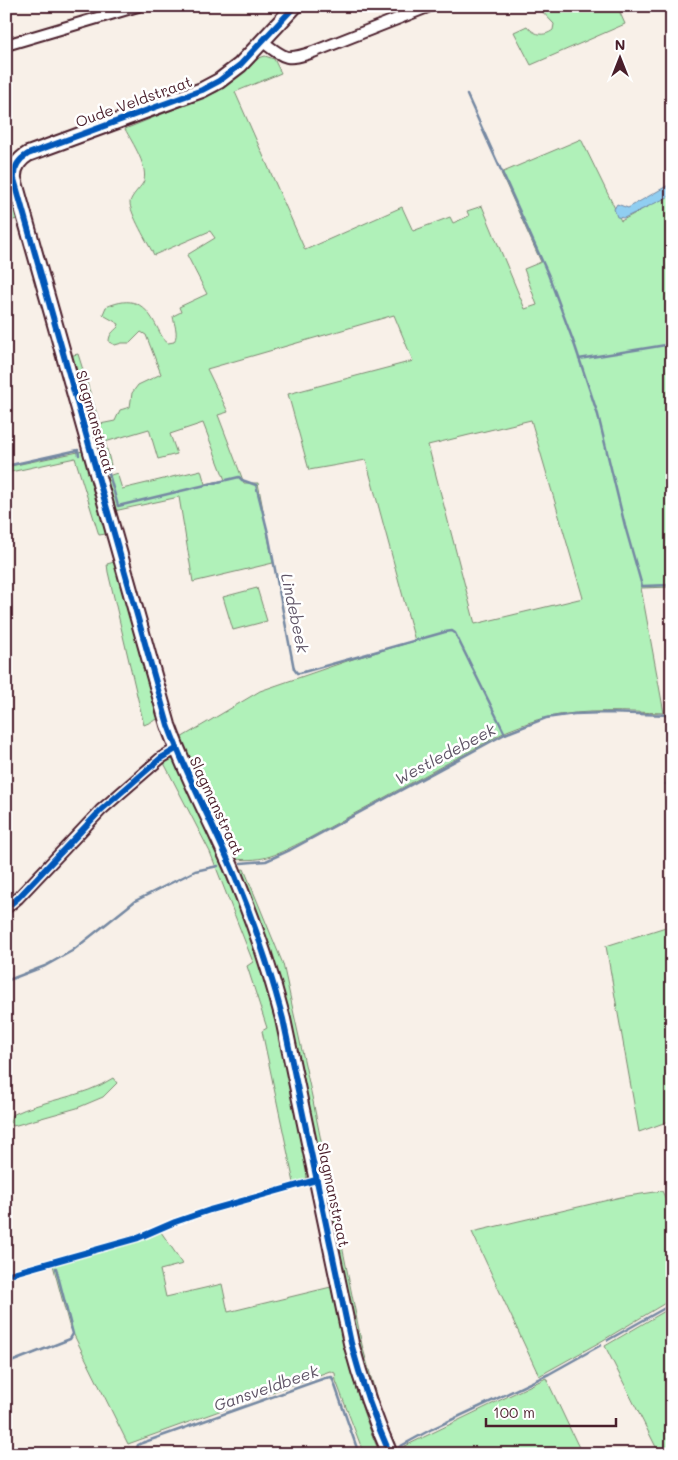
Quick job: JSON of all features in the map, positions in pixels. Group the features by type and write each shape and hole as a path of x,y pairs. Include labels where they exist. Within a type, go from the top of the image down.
{"main road":[{"name":"Oude Veldstraat","path":"10,168 28,154 202,90 219,81 240,65 295,6"},
{"name":"Slagmanstraat","path":"10,168 14,176 176,749 232,871 270,974 283,1019 351,1343 363,1386 390,1454"}],"street":[{"path":"6,45 138,6"},
{"path":"262,41 287,58 294,58 430,6"},
{"path":"6,908 18,898 101,810 162,758 176,749"}],"green space":[{"path":"537,6 617,6 625,24 531,65 514,32 527,26 539,34 546,34 553,30 554,24"},
{"path":"265,56 274,59 281,73 235,92 305,250 402,207 413,231 450,217 453,223 469,216 467,211 482,206 525,309 537,305 524,269 541,262 501,173 581,139 621,221 672,193 672,587 641,588 664,713 576,713 562,714 532,721 507,731 286,850 263,858 245,860 234,859 179,739 260,691 353,659 415,641 366,460 309,470 288,394 413,361 394,315 207,369 228,412 218,415 244,483 258,483 273,563 193,582 179,497 114,511 105,477 117,473 122,489 201,470 205,484 225,480 203,423 170,434 177,454 158,459 149,429 105,442 111,465 101,467 69,356 78,354 100,424 115,421 120,410 130,407 132,393 138,385 161,374 146,335 141,332 130,343 115,345 109,342 109,339 119,324 103,314 106,307 115,304 130,302 136,304 147,312 164,340 168,343 174,342 176,332 173,316 181,312 179,307 207,294 187,255 215,238 210,231 154,255 136,221 131,207 131,199 143,183 145,177 142,163 125,129 217,92 259,58","holes":["531,420 583,598 475,624 428,445"]},
{"path":"6,183 17,219 6,222"},
{"path":"83,451 106,534 99,535 75,458 6,473 6,467"},
{"path":"114,562 158,719 144,725 108,572 107,564"},
{"path":"257,588 267,621 233,630 223,597"},
{"path":"173,758 222,867 260,960 277,1024 307,1165 308,1174 306,1179 294,1183 262,1031 267,1028 247,966 253,962 210,852 164,763"},
{"path":"244,869 283,964 313,1101 362,1345 381,1413 395,1444 392,1445 381,1422 358,1349 304,1087 276,967 238,870"},
{"path":"672,925 672,1120 639,1132 606,946"},
{"path":"113,1078 117,1083 103,1097 77,1108 13,1126 10,1122 12,1115 37,1105 89,1090"},
{"path":"662,1191 672,1212 672,1299 539,1376 472,1232 621,1197"},
{"path":"161,1232 183,1264 160,1270 166,1297 222,1284 228,1312 331,1287 351,1372 371,1434 380,1454 364,1454 336,1381 335,1373 330,1371 128,1444 69,1325 53,1265 137,1241"},
{"path":"672,1307 672,1454 654,1454 658,1451 605,1346"},
{"path":"546,1378 582,1454 401,1454 399,1449"}],"water":[{"path":"672,183 672,195 624,218 617,217 614,209 617,204 628,208"}],"waterway":[{"path":"467,95 548,274 575,346 598,415 625,526 642,586 672,585"},
{"path":"579,359 672,344"},
{"name":"Lindebeek","path":"102,449 118,506 239,477 256,485 268,533 294,669 297,673 452,631 455,633 505,734"},
{"name":"Lindebeek","path":"6,466 78,450 79,455"},
{"name":"Westledebeek","path":"241,863 266,861 290,850 505,734 546,718 574,714 605,713 672,715"},
{"path":"666,784 672,784"},
{"name":"Westledebeek","path":"6,981 45,966 72,951 135,901 195,871 218,866"},
{"path":"6,1364 70,1339 73,1334 56,1268"},
{"name":"Gansveldbeek","path":"608,1340 672,1304"},
{"name":"Gansveldbeek","path":"399,1447 432,1429 549,1374 601,1345"},
{"name":"Gansveldbeek","path":"138,1454 138,1445 142,1443 332,1377 359,1454"}],"cycle path":[{"path":"295,6 240,65 219,81 202,90 28,154 17,165 14,171 14,179 168,725 233,871 273,982 283,1019 351,1343 368,1399 390,1454"},
{"path":"6,908 18,898 101,810 161,758 176,749"},
{"path":"6,1275 138,1238 175,1222 210,1210 316,1180"}]}
